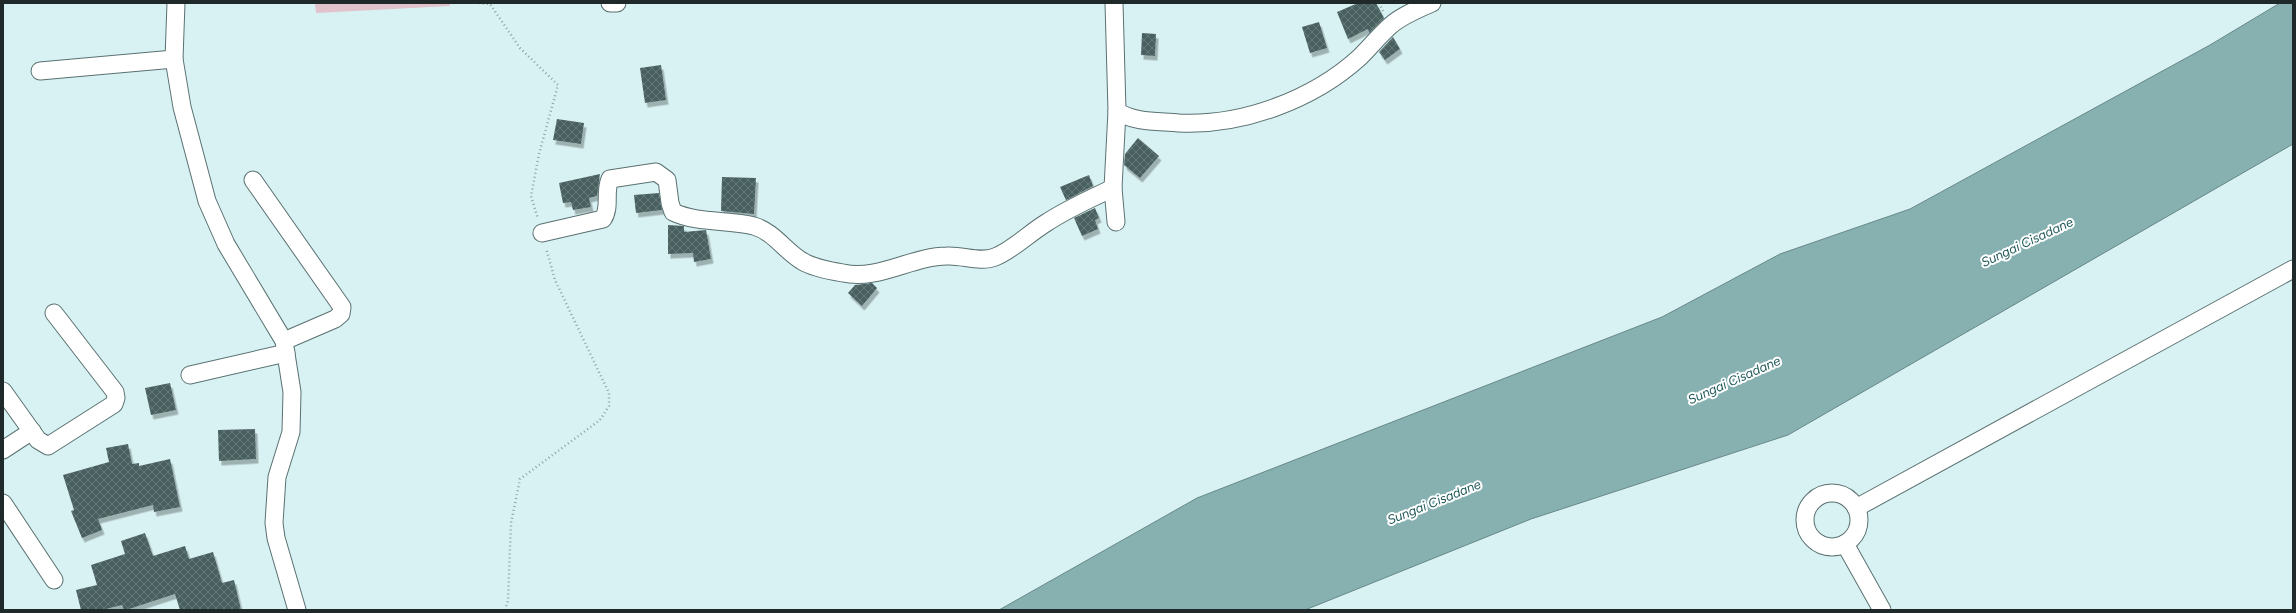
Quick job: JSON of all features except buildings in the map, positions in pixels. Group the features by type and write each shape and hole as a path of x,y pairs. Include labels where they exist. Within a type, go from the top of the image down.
{"street":[{"path":"176,3 174,59 183,113 207,201 226,244 285,347 292,392 290,432 277,477 274,523 276,538 296,610"},
{"path":"610,3 617,3"},
{"path":"1114,3 1117,111 1113,188 1116,222"},
{"path":"1117,111 1126,117 1138,119 1198,124 1254,115 1310,92 1359,58 1391,25 1432,3"},
{"path":"40,71 174,59"},
{"path":"542,233 603,219 608,213 607,186 610,179 656,172 667,180 670,203 673,212 695,220 754,226 770,233 795,256 808,264 845,274 866,274 918,260 947,256 982,259 996,257 1046,222 1074,206 1113,188"},
{"path":"190,375 285,347 335,319 341,314 342,307 253,180"},
{"path":"1856,508 2293,270"},
{"path":"3,391 32,431 43,444 48,446 114,404 116,398 115,392 54,313"},
{"path":"3,450 32,431"},
{"path":"1833,492 1847,496 1856,508 1859,518 1858,528 1853,537 1845,544 1831,547 1817,543 1807,532 1804,518 1808,505 1819,495 1833,492"},
{"path":"3,503 54,580"},
{"path":"1845,544 1882,610"}],"path":[{"path":"479,3 490,4 520,48 558,85 538,154 531,196 554,280 609,393 609,406 600,420 520,479 511,523 508,602 505,610"}],"shaded area":[{"path":"315,3 449,3 450,6 316,13"}],"water":[{"name":"Sungai Cisadane","path":"2280,3 2293,3 2293,144 1788,435 1531,519 1305,610 999,610 1197,498 1662,317 1780,254 1910,209 2210,45"}]}
